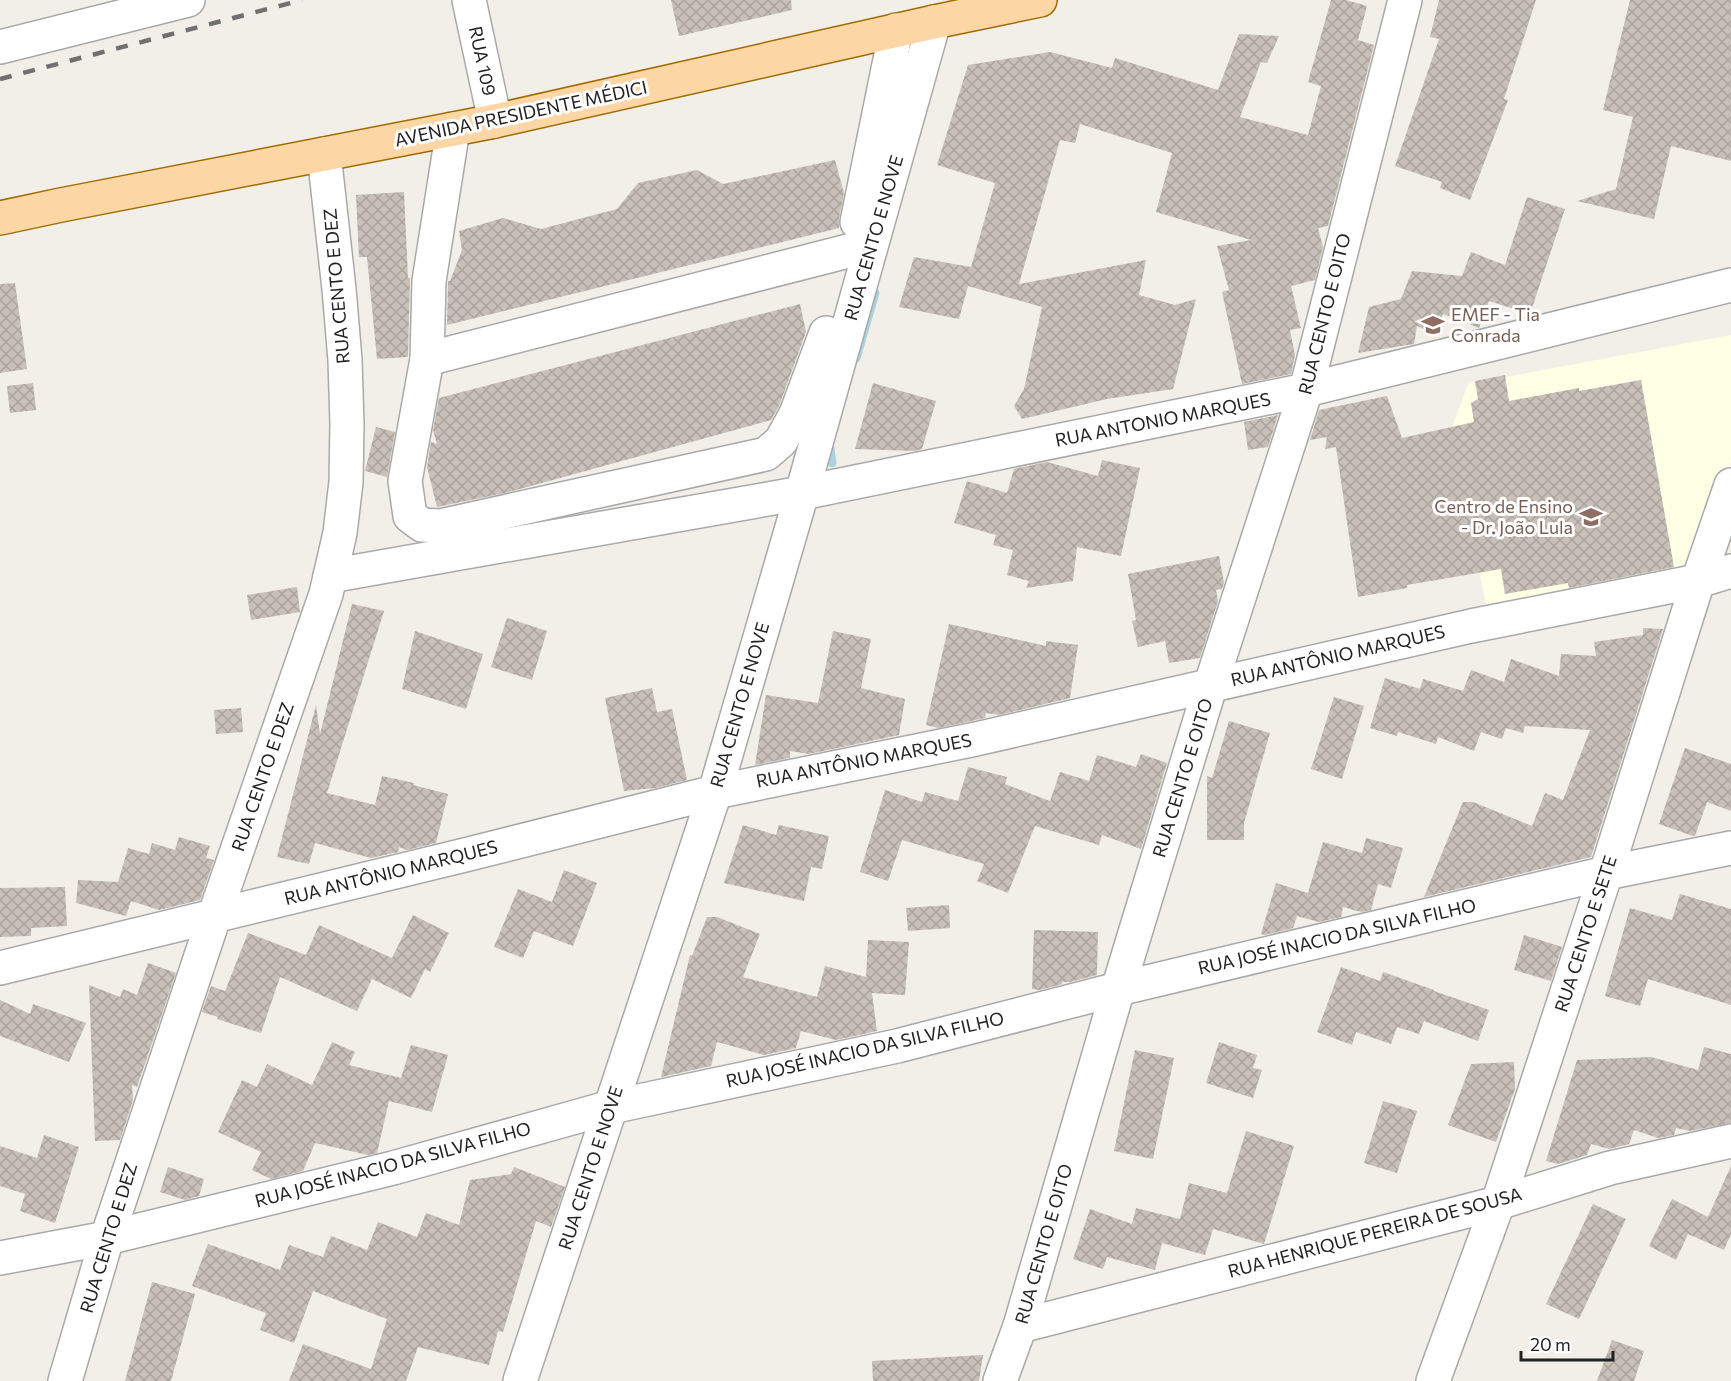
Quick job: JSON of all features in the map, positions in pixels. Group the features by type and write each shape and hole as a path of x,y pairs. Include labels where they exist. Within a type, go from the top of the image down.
{"main road":[{"name":"AVENIDA PRESIDENTE MÉDICI","path":"0,218 495,121 896,30 1040,0"}],"street":[{"path":"0,47 188,0"},
{"name":"RUA 109","path":"469,0 495,121"},
{"name":"RUA CENTO E OITO","path":"1000,1381 1020,1326 1118,989 1211,684 1306,390 1405,0"},
{"name":"RUA CENTO E NOVE","path":"520,1381 715,792 802,493 934,22"},
{"path":"453,129 429,281 427,359 405,481 410,516 422,525 440,526 765,454 782,441 796,414 822,349 852,250 896,30"},
{"name":"RUA CENTO E DEZ","path":"65,1381 107,1238 214,917 322,605 340,533 346,482 345,360 324,154"},
{"path":"427,359 852,250"},
{"name":"RUA ANTONIO MARQUES","path":"330,576 802,493 1306,390 1731,285"},
{"name":"RUA CENTO E SETE","path":"1433,1381 1498,1203 1731,485"},
{"name":"RUA ANTÔNIO MARQUES","path":"0,968 469,855 715,792 976,739 1471,626 1698,581 1731,571"},
{"name":"RUA JOSÉ INACIO DA SILVA FILHO","path":"0,1258 107,1238 393,1168 611,1107 897,1046 1118,989 1606,873 1731,848"},
{"name":"RUA HENRIQUE PEREIRA DE SOUSA","path":"1020,1326 1498,1203 1610,1168 1731,1141"}],"shaded area":[{"name":"Centro de Ensino - Dr. João Lula","path":"1731,335 1731,461 1692,577 1488,616 1452,427 1468,384"}],"building":[{"path":"671,0 791,0 792,10 679,36"},
{"path":"1331,0 1346,0 1367,6 1358,40 1374,45 1328,226 1318,228 1323,247 1315,280 1291,286 1301,328 1290,330 1295,355 1291,374 1242,384 1222,292 1229,290 1217,246 1251,240 1156,212 1172,153 1080,124 1075,143 1060,140 1019,284 1146,260 1139,295 1175,305 1196,299 1173,389 1107,399 1022,419 1014,406 1024,389 1042,307 968,286 959,319 899,307 914,257 971,267 995,183 937,165 968,65 1050,52 1112,68 1115,58 1218,90 1239,34 1279,36 1267,63 1261,62 1240,117 1308,135 1321,86 1308,82"},
{"path":"1439,0 1536,0 1504,99 1508,100 1470,200 1440,188 1442,182 1395,166 1439,39 1430,37"},
{"path":"1630,0 1731,0 1731,161 1671,146 1654,219 1577,201 1616,189 1633,117 1603,110"},
{"path":"835,160 844,193 839,228 447,325 448,281 450,281 462,250 459,231 503,218 541,229 617,209 638,183 697,170 723,184"},
{"path":"404,192 408,278 410,278 408,357 377,359 367,257 359,257 356,195"},
{"path":"1527,197 1565,209 1530,314 1489,301 1479,328 1443,314 1436,334 1417,326 1414,344 1358,353 1369,307 1401,299 1412,271 1462,276 1471,252 1505,265"},
{"path":"15,283 27,369 0,373 0,284"},
{"path":"800,304 806,332 779,406 771,420 509,492 437,507 427,467 431,442 437,444 433,430 439,398"},
{"name":"Centro de Ensino - Dr. João Lula","path":"1505,375 1509,401 1579,388 1579,391 1641,380 1674,567 1569,588 1568,583 1505,594 1501,569 1407,585 1407,588 1358,597 1336,447 1325,449 1327,437 1310,440 1319,410 1387,396 1402,438 1474,422 1471,403 1478,399 1475,381"},
{"path":"33,383 36,410 10,413 7,386"},
{"path":"873,383 936,401 922,449 915,451 855,449"},
{"path":"1278,415 1268,447 1248,450 1244,422"},
{"path":"376,427 395,432 387,477 365,471"},
{"path":"1102,460 1140,468 1121,556 1077,547 1073,581 1026,588 1029,581 1007,575 1013,550 993,545 996,535 954,523 967,481 1007,493 1014,469 1047,462 1098,476"},
{"path":"1219,556 1224,583 1222,589 1216,590 1218,601 1200,658 1169,663 1165,641 1138,647 1132,621 1136,620 1128,574"},
{"path":"297,587 300,612 251,620 247,595"},
{"path":"352,604 384,611 327,793 375,805 382,776 448,794 436,843 407,850 399,847 398,852 371,858 315,843 309,864 277,857 316,705 320,734"},
{"path":"507,618 547,631 532,680 491,667"},
{"path":"949,624 1046,646 1046,641 1078,645 1070,698 999,715 986,713 985,718 938,728 926,725"},
{"path":"1643,628 1663,629 1591,857 1424,897 1463,802 1473,802 1532,826 1545,793 1563,800 1590,730 1525,726 1523,733 1506,728 1502,739 1481,732 1474,751 1438,737 1436,744 1398,732 1397,736 1370,728 1385,678 1420,689 1423,679 1463,691 1471,670 1504,682 1511,659 1559,676 1561,654 1596,656 1594,642 1643,635"},
{"path":"415,631 483,654 466,709 402,689"},
{"path":"833,631 871,639 861,688 905,699 899,735 809,754 790,751 790,758 755,765 766,695 818,703"},
{"path":"652,688 657,712 672,709 687,780 655,788 624,791 605,698"},
{"path":"1334,697 1364,706 1342,779 1311,769"},
{"path":"241,708 243,732 216,734 214,710"},
{"path":"1229,721 1270,733 1244,823 1244,840 1207,840 1207,776 1212,778"},
{"path":"1685,748 1731,764 1731,811 1707,802 1695,836 1659,824"},
{"path":"1141,754 1167,763 1141,849 1102,835 1099,845 1035,826 1008,893 977,881 984,864 902,840 888,881 860,872 885,790 922,802 925,792 958,801 968,767 1007,777 1005,784 1050,801 1060,772 1089,781 1097,755 1136,767"},
{"path":"743,825 776,835 779,825 829,836 822,869 811,867 804,901 724,883"},
{"path":"179,837 210,846 206,858 214,860 200,900 159,910 131,901 126,916 76,903 78,880 118,882 128,848 149,854 152,843 175,850"},
{"path":"1366,838 1403,848 1391,888 1378,884 1371,910 1361,912 1343,907 1341,917 1319,922 1297,916 1293,928 1261,934 1276,883 1308,893 1323,842 1362,853"},
{"path":"564,870 597,883 573,946 534,931 523,958 494,947 518,889 552,902"},
{"path":"65,887 67,926 31,928 31,936 0,937 0,888"},
{"path":"1680,894 1731,909 1731,1005 1648,979 1640,1006 1605,996 1630,908 1672,920"},
{"path":"949,905 950,928 908,931 906,908"},
{"path":"413,915 449,933 430,972 425,969 411,998 372,979 357,1011 280,977 261,1033 202,1012 211,986 225,991 248,933 306,955 319,925 392,958"},
{"path":"707,917 717,917 760,934 743,977 817,997 825,966 866,977 868,940 909,942 905,995 872,993 877,1031 836,1040 801,1031 796,1048 764,1055 717,1042 711,1066 661,1077 690,955 692,956"},
{"path":"1034,930 1098,932 1097,975 1062,982 1062,984 1040,990 1032,989"},
{"path":"1524,935 1562,947 1551,981 1514,970"},
{"path":"148,963 176,973 137,1087 132,1085 133,1100 120,1140 95,1141 89,985 120,997 123,989 137,995"},
{"path":"1341,967 1380,981 1383,972 1489,1010 1478,1041 1424,1021 1419,1034 1397,1027 1391,1044 1356,1032 1352,1045 1317,1032"},
{"path":"0,1000 30,1014 33,1004 86,1023 69,1062 0,1036"},
{"path":"332,1042 355,1052 349,1065 401,1078 411,1045 448,1055 432,1112 389,1101 377,1153 368,1155 315,1143 303,1171 271,1179 252,1170 261,1152 218,1132 242,1080 257,1087 267,1064 312,1085"},
{"path":"1219,1042 1257,1055 1253,1068 1262,1070 1253,1098 1206,1083"},
{"path":"1704,1047 1731,1054 1731,1123 1690,1131 1676,1128 1674,1135 1658,1138 1634,1130 1629,1144 1609,1149 1591,1144 1587,1155 1558,1164 1546,1161 1577,1060 1651,1057 1698,1070"},
{"path":"1135,1050 1174,1058 1153,1159 1114,1151"},
{"path":"1514,1062 1515,1089 1496,1142 1448,1125 1471,1064"},
{"path":"1383,1101 1417,1111 1397,1173 1364,1163"},
{"path":"1246,1131 1294,1146 1264,1244 1213,1229 1205,1255 1162,1243 1155,1270 1107,1257 1103,1269 1073,1259 1090,1209 1132,1224 1136,1208 1180,1219 1189,1183 1227,1193"},
{"path":"44,1135 79,1147 55,1223 20,1211 25,1194 0,1186 0,1146 37,1158"},
{"path":"1731,1166 1731,1234 1724,1250 1688,1234 1676,1260 1649,1246 1672,1199 1708,1217"},
{"path":"168,1167 204,1179 199,1196 185,1200 160,1192"},
{"path":"514,1167 565,1187 551,1227 536,1221 503,1332 498,1331 489,1365 418,1347 406,1381 289,1381 303,1344 371,1369 387,1319 313,1291 294,1343 260,1330 266,1313 192,1286 208,1244 280,1270 289,1245 323,1257 331,1236 367,1250 378,1222 417,1237 426,1213 459,1225 470,1180 511,1174"},
{"path":"1593,1204 1626,1219 1579,1319 1546,1304"},
{"path":"152,1282 195,1294 171,1381 125,1381"},
{"path":"1612,1340 1644,1351 1634,1381 1597,1381"},
{"path":"983,1355 979,1381 873,1381 872,1361"}],"waterway":[{"path":"856,358 875,293"},
{"path":"829,442 832,463"}],"railway":[{"path":"0,79 302,0"}],"place":[{"name":"EMEF - Tia Conrada","path":"1433,325"},
{"name":"Centro de Ensino - Dr. João Lula","path":"1591,517"}]}
